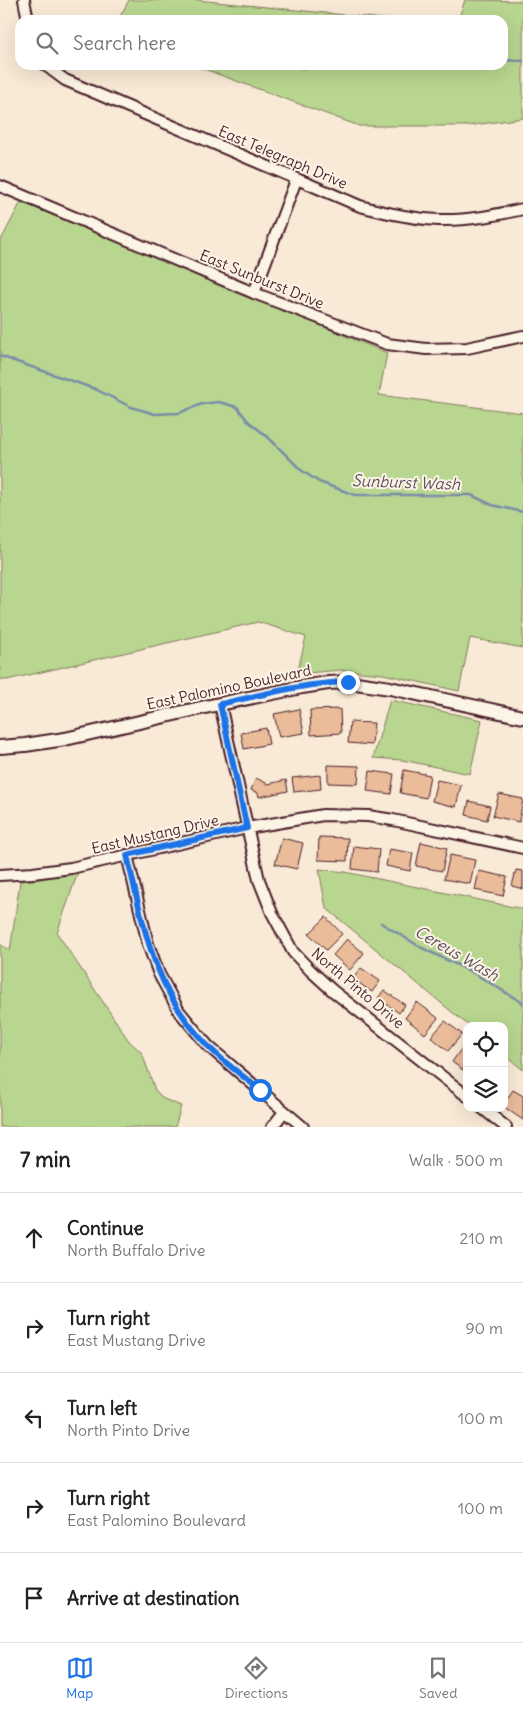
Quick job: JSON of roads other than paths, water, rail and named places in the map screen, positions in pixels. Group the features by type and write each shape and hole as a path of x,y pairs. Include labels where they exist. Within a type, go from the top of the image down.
{"street":[{"path":"24,0 27,15"},
{"name":"East Telegraph Drive","path":"52,70 65,80 360,206 398,216 449,220 476,218 523,209"},
{"path":"254,293 296,180"},
{"name":"East Sunburst Drive","path":"0,186 254,293 387,344 426,349 467,348 523,336"},
{"name":"East Palomino Boulevard","path":"0,747 65,739 220,704 328,683 348,682 390,688 523,717"},
{"name":"North Pinto Drive","path":"220,704 259,880 272,912 293,952 333,992 463,1093"},
{"name":"East Mustang Drive","path":"0,875 33,874 71,868 247,828 323,815 368,816 523,848"},
{"path":"127,855 148,944 169,994 192,1028 208,1046 303,1127"},
{"path":"272,1127 284,1112"},
{"path":"487,1112 506,1127"}],"waterway":[{"path":"508,60 523,61"},
{"name":"Sunburst Wash","path":"0,356 95,389 131,407 155,414 179,413 202,404 219,402 237,407 248,421 271,440 301,470 319,482 355,495 471,495 492,505 523,512"},
{"name":"Cereus Wash","path":"381,923 422,948 472,972 523,1003"}]}
